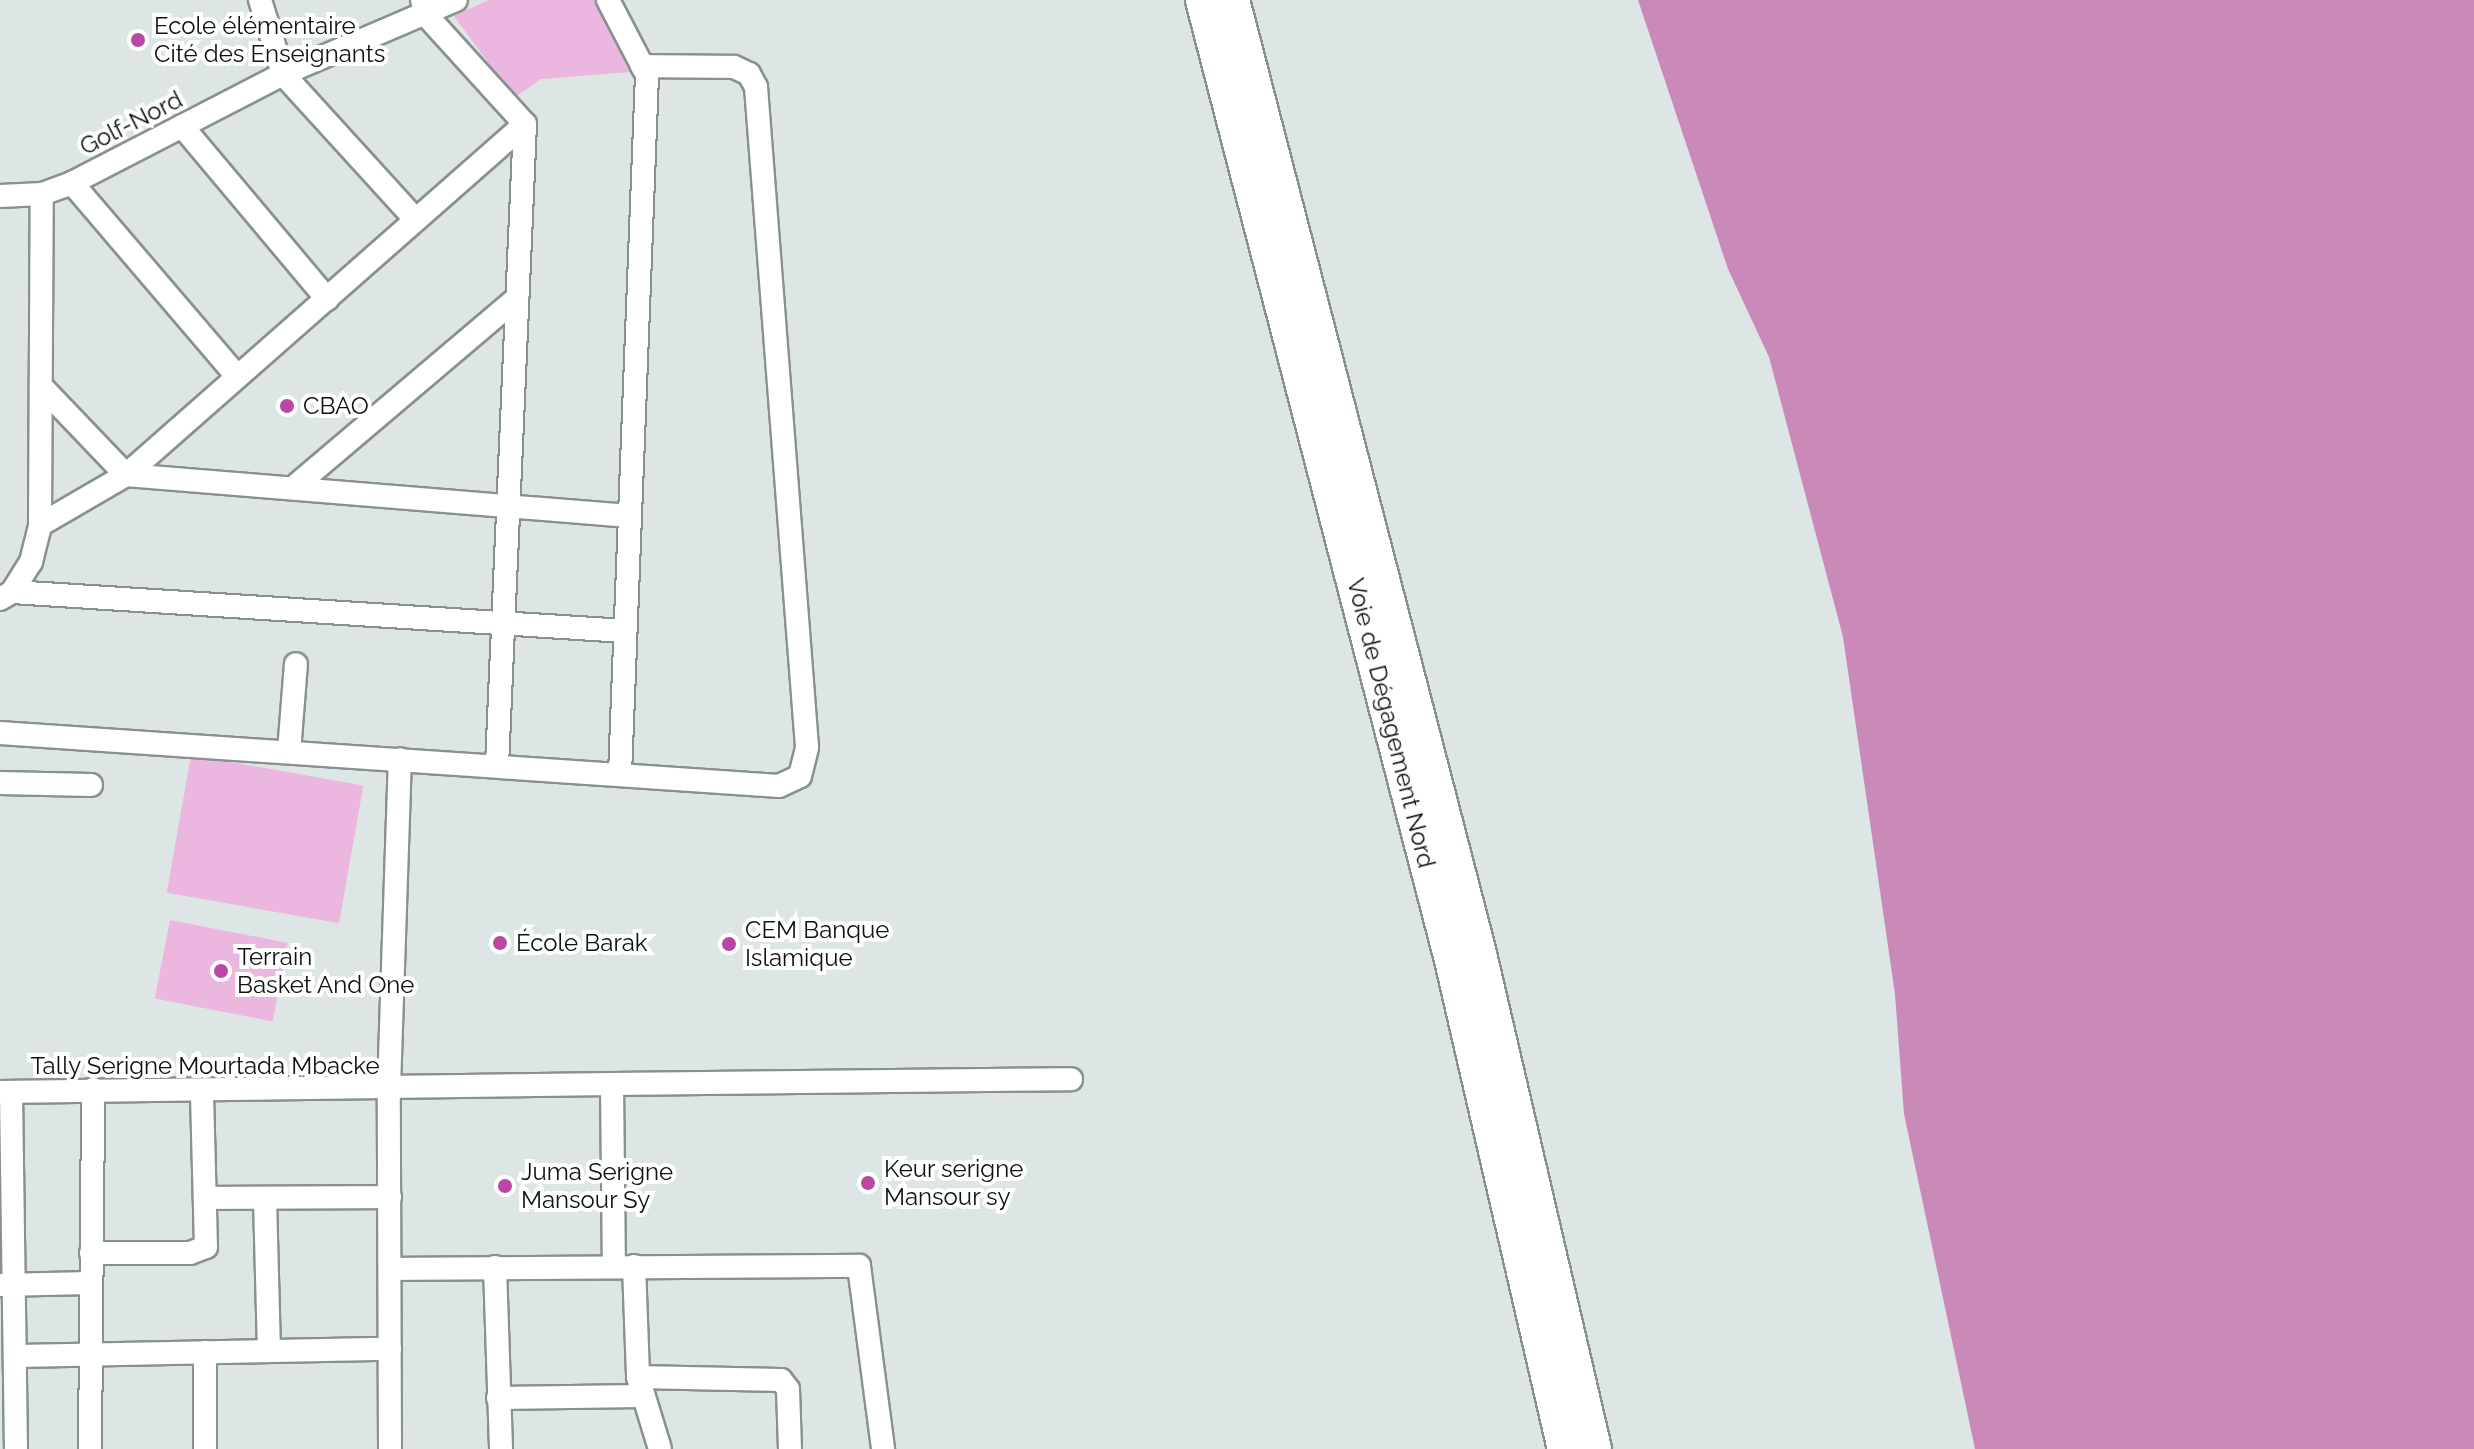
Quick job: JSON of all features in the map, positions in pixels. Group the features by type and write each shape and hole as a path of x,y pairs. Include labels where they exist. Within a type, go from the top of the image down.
{"highway":[{"name":"Voie de Dégagement Nord","path":"1203,0 1452,960 1565,1449"},
{"name":"Voie de Dégagement Nord","path":"1232,0 1479,954 1594,1449"}],"street":[{"path":"260,0 283,74 415,219"},
{"name":"Golf-Nord","path":"0,196 42,194 72,183 283,74 424,7 456,0"},
{"path":"608,0 647,75 620,774"},
{"path":"424,7 525,124 497,766"},
{"path":"0,733 779,786 800,776 807,747 756,87 749,74 734,67 642,66"},
{"path":"40,525 126,475 525,124"},
{"path":"182,126 327,299"},
{"path":"72,183 237,376"},
{"path":"6,596 31,562 40,525 42,194"},
{"path":"293,488 517,298"},
{"path":"41,386 126,475 629,516"},
{"path":"6,596 503,621 625,631"},
{"path":"289,752 296,664"},
{"path":"400,759 389,1088 1071,1079"},
{"path":"0,783 91,785"},
{"path":"612,1084 624,1266 640,1386 660,1449"},
{"name":"Tally Serigne Mourtada Mbacke","path":"6,1092 389,1088 390,1449"},
{"path":"90,1449 93,1089"},
{"path":"91,1253 199,1252 207,1241 202,1090"},
{"path":"6,1092 9,1285 16,1356 16,1449"},
{"path":"205,1198 390,1197"},
{"path":"265,1199 269,1351"},
{"path":"390,1269 859,1266 883,1449"},
{"path":"495,1267 501,1449"},
{"path":"9,1285 91,1283"},
{"path":"16,1356 390,1349"},
{"path":"205,1352 205,1449"},
{"path":"498,1398 640,1386 781,1380 788,1389 790,1449"}],"shaded area":[{"path":"489,0 599,0 631,72 541,79 514,98 454,16"},
{"path":"1638,0 2474,0 2474,1449 1975,1449 1904,1114 1895,994 1843,637 1769,357 1728,269"},
{"path":"191,755 363,785 339,923 167,893"},
{"name":"Terrain Basket And One","path":"170,920 288,943 273,1021 155,999"}],"place":[{"name":"Ecole élémentaire Cité des Enseignants","path":"138,40"},
{"name":"CBAO","path":"287,406"},
{"name":"École Barak","path":"500,943"},
{"name":"CEM Banque Islamique","path":"729,944"},
{"name":"Terrain Basket And One","path":"221,971"},
{"name":"Keur serigne Mansour sy","path":"868,1183"},
{"name":"Juma Serigne Mansour Sy","path":"505,1186"}]}
